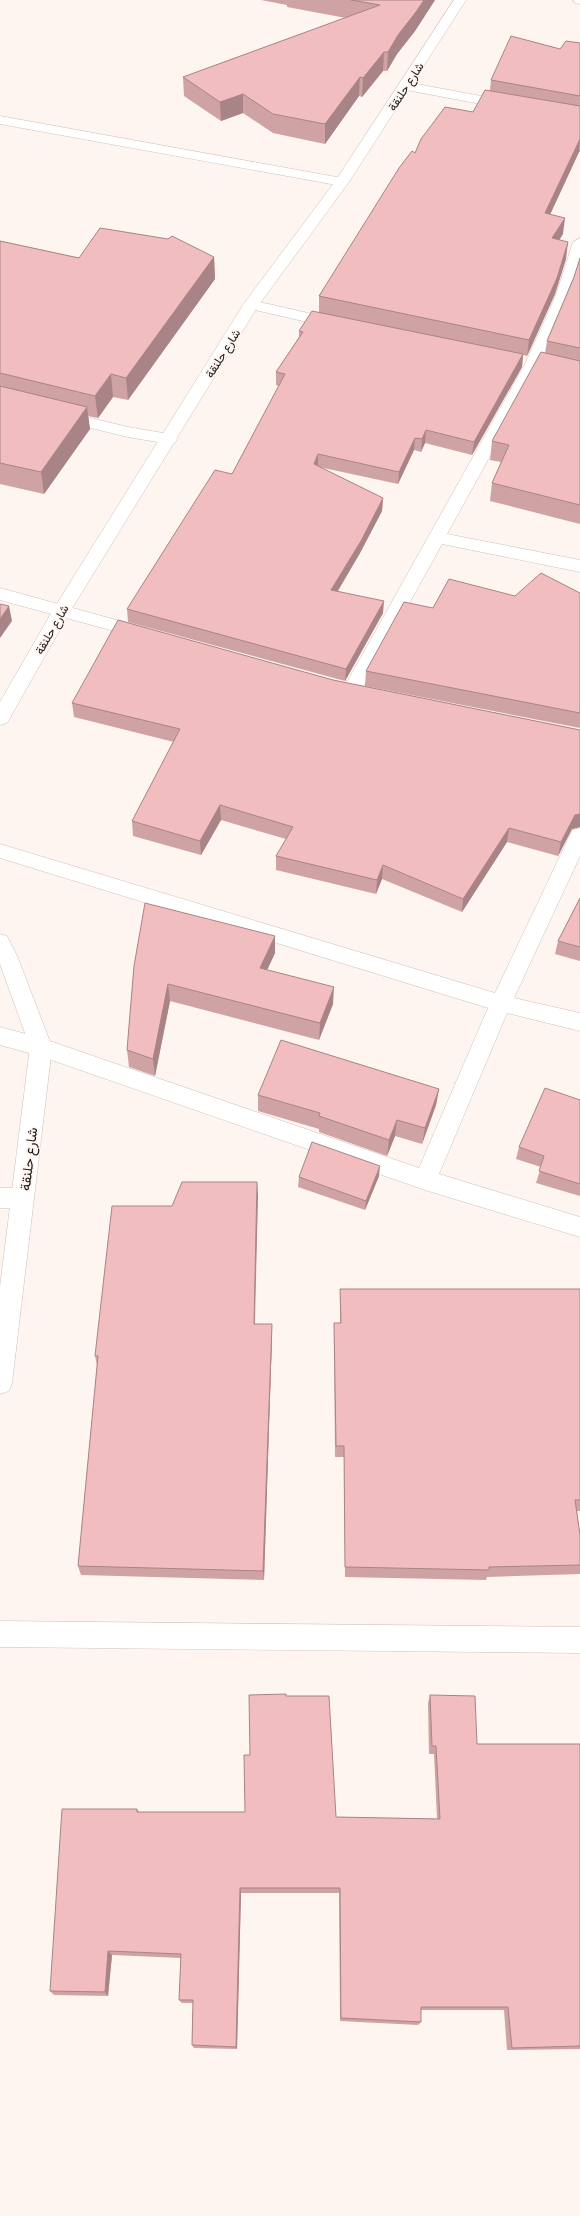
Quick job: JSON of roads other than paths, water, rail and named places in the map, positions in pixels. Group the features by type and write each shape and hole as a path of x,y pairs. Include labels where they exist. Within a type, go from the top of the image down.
{"street":[{"name":"شارع حلنقة","path":"0,718 62,610 251,306 342,182 406,86 460,0"},
{"path":"406,86 520,107"},
{"path":"0,120 342,182"},
{"path":"333,687 359,693 436,537 532,364 563,295 580,242"},
{"path":"251,306 353,327"},
{"path":"0,401 120,430 169,439"},
{"path":"436,537 580,566"},
{"path":"0,594 160,638"},
{"path":"425,1180 502,1003 580,835"},
{"path":"0,851 502,1003 580,1022"},
{"name":"شارع حلنقة","path":"0,942 8,958 40,1047 0,1383"},
{"path":"0,1036 40,1047 425,1180 580,1227"},
{"path":"0,1198 23,1198"},
{"path":"0,1634 580,1640"}]}
